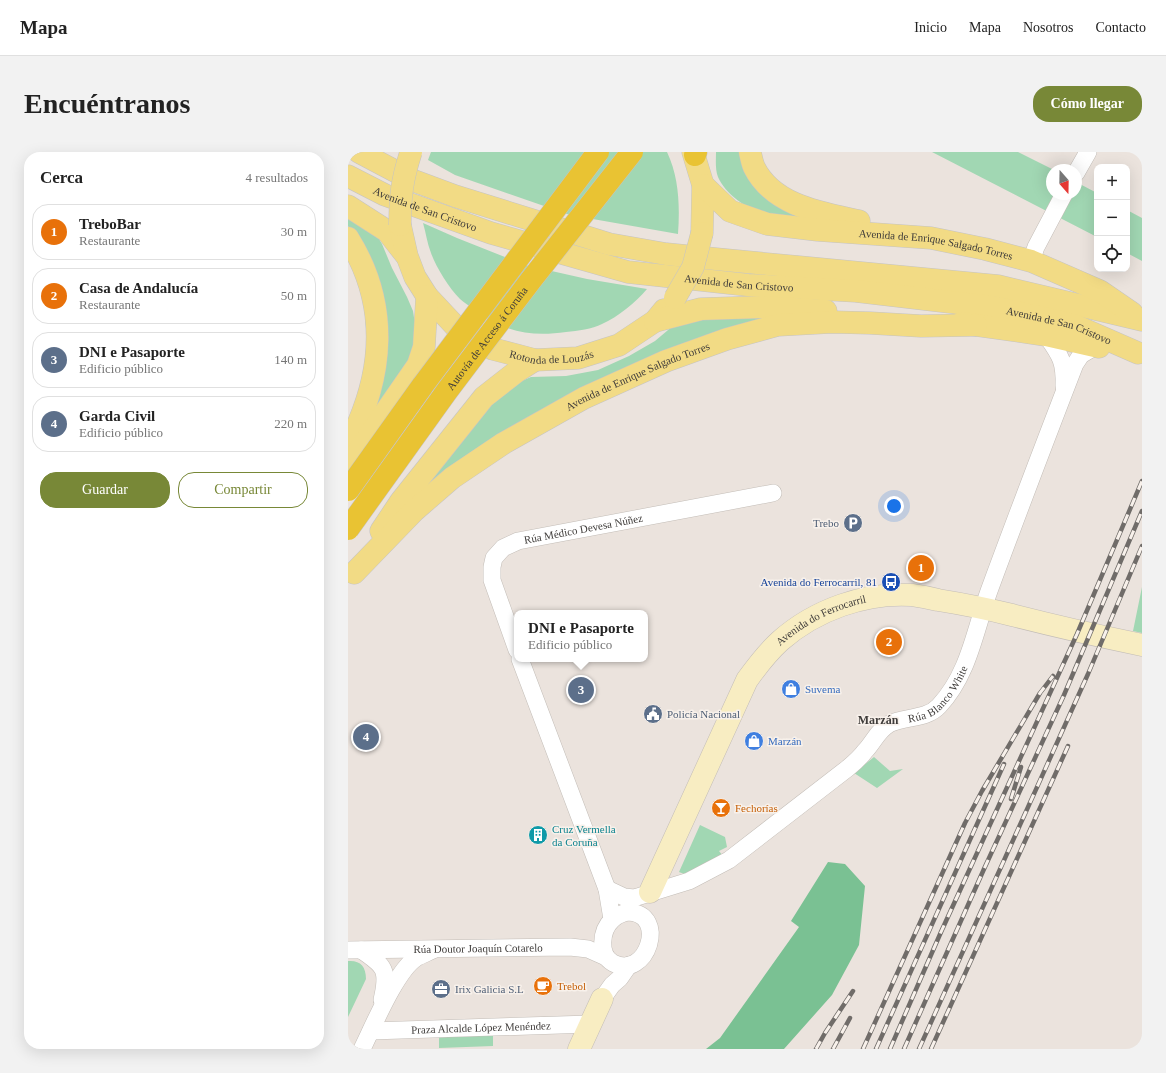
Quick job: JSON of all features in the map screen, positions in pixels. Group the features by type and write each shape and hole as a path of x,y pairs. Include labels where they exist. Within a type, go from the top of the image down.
{"highway":[{"path":"348,490 423,385 598,152"},
{"name":"Autovía de Acceso á Coruña","path":"348,529 451,385 632,152"}],"main road":[{"name":"Avenida de San Cristovo","path":"359,152 412,180 455,196 608,244 666,254 998,286 1142,320"},
{"name":"Rotonda de Louzás","path":"411,152 404,173 400,199 400,225 407,256 415,277 427,296 456,327 493,349 535,360 578,358 619,345 655,321 675,298 692,267 702,233 703,185 695,153"},
{"path":"750,152 754,166 767,186 788,200 813,211 931,238"},
{"name":"Avenida de San Cristovo","path":"348,176 385,195 490,233 628,272 748,286 856,291 994,307 1074,326 1140,354"},
{"name":"Avenida de Enrique Salgado Torres","path":"703,185 730,211 767,224 818,230 931,238 985,249 1031,261 1100,291 1142,320"},
{"path":"348,206 387,231 407,256"},
{"path":"348,238 367,276 374,299 377,321 377,360 369,395 356,430 348,444"},
{"path":"348,466 418,365 424,348 427,296"},
{"name":"Avenida de Enrique Salgado Torres","path":"655,321 701,309 764,307 893,315 1046,335 1140,354"},
{"name":"Avenida de Enrique Salgado Torres","path":"351,577 414,511 452,478 504,443 584,398 666,361 727,339 778,326 832,322 921,326 976,325"},
{"name":"Avenida de Enrique Salgado Torres","path":"351,577 401,501 484,397 516,372 535,360"}],"street":[{"path":"1081,164 1088,152"},
{"path":"1031,261 1036,247 1061,200"},
{"name":"Rúa Blanco White","path":"1046,335 1060,355 1064,373 1064,390"},
{"name":"Rúa Blanco White","path":"650,892 689,881 729,860 848,768 865,752 877,735 887,725 900,720 927,714 939,707 965,668 975,639 983,608 1074,364 1081,355 1096,346"},
{"name":"Rúa Médico Devesa Núñez","path":"514,642 492,580 494,558 503,548 518,541 773,493"},
{"name":"Avenida do Ferrocarril","path":"631,912 640,906 650,892 747,680 762,660 781,640 804,623 829,610 875,596 913,595 983,608 1142,645"},
{"path":"521,662 607,890 612,919"},
{"path":"607,890 624,897 634,898 650,892"},
{"path":"607,890 631,912"},
{"name":"Avenida do Ferrocarril","path":"648,924 650,892"},
{"path":"631,912 640,914 648,924 650,941 647,949 637,962 629,965 617,965 608,958 604,952 603,943 607,926 612,919 622,913 631,912"},
{"name":"Rúa Doutor Joaquín Cotarelo","path":"354,950 570,947 588,949 608,958"},
{"path":"362,1049 379,1014 403,971 415,959 434,949"},
{"path":"354,950 378,962 383,969 385,980 379,1014"},
{"path":"602,999 608,970 608,958"},
{"path":"579,1049 602,999 629,965"},
{"name":"Praza Alcalde López Menéndez","path":"371,1031 590,1024"}],"green space":[{"path":"431,152 667,152 674,171 678,192 678,234 570,215 455,175 428,160"},
{"path":"716,152 740,152 804,217 767,214 752,209 738,201 726,190 718,177 716,168"},
{"path":"932,152 1018,152 1046,166 1046,200 1082,200 1082,185 1094,191 1094,235"},
{"path":"348,210 376,234 382,244 413,311 415,324 415,339 407,364 363,429 370,408 362,250 348,226"},
{"path":"1130,212 1142,218 1142,261 1130,255"},
{"path":"423,223 525,265 587,279 647,289 632,304 608,321 598,326 571,332 541,334 507,328 486,317 465,303 452,289 433,259 428,246"},
{"path":"780,316 717,332 411,503 466,431 510,386 531,377 566,376 598,370 629,356 655,341 674,325 689,320"},
{"path":"1142,587 1142,633 1133,631"},
{"path":"874,757 890,771 903,769 877,788 854,773"},
{"path":"700,825 725,837 727,847 719,851 723,856 687,875 679,872"},
{"path":"828,862 845,864 865,886 859,945 832,995 784,1049 706,1049 720,1038 799,927 791,921"},
{"path":"348,961 356,962 362,965 366,974 366,979 348,1017"},
{"path":"493,1033 493,1046 439,1048 439,1035"}],"railway":[{"path":"890,1049 941,932 1077,634 1142,481"},
{"path":"904,1049 984,869 1064,695 1142,511"},
{"path":"919,1049 1088,674 1142,546"},
{"path":"863,1049 965,823 982,791 1040,693 1053,676"},
{"path":"931,1049 1068,746"},
{"path":"876,1049 1004,764"},
{"path":"1011,799 1021,767"},
{"path":"816,1049 853,991"},
{"path":"833,1049 850,1018"}],"place":[{"name":"Trebo","path":"853,523"},
{"name":"TreboBar","path":"921,568"},
{"name":"Avenida do Ferrocarril, 81","path":"891,582"},
{"name":"Casa de Andalucía","path":"889,642"},
{"name":"Suvema","path":"791,689"},
{"name":"DNI e Pasaporte","path":"581,690"},
{"name":"Policía Nacional","path":"653,714"},
{"name":"Garda Civil","path":"366,737"},
{"name":"Marzán","path":"754,741"},
{"name":"Fechorías","path":"721,808"},
{"name":"Cruz Vermella da Coruña","path":"538,835"},
{"name":"Trebol","path":"543,986"},
{"name":"Irix Galicia S.L","path":"441,989"}],"district":[{"name":"Marzán","path":"878,720"}]}
